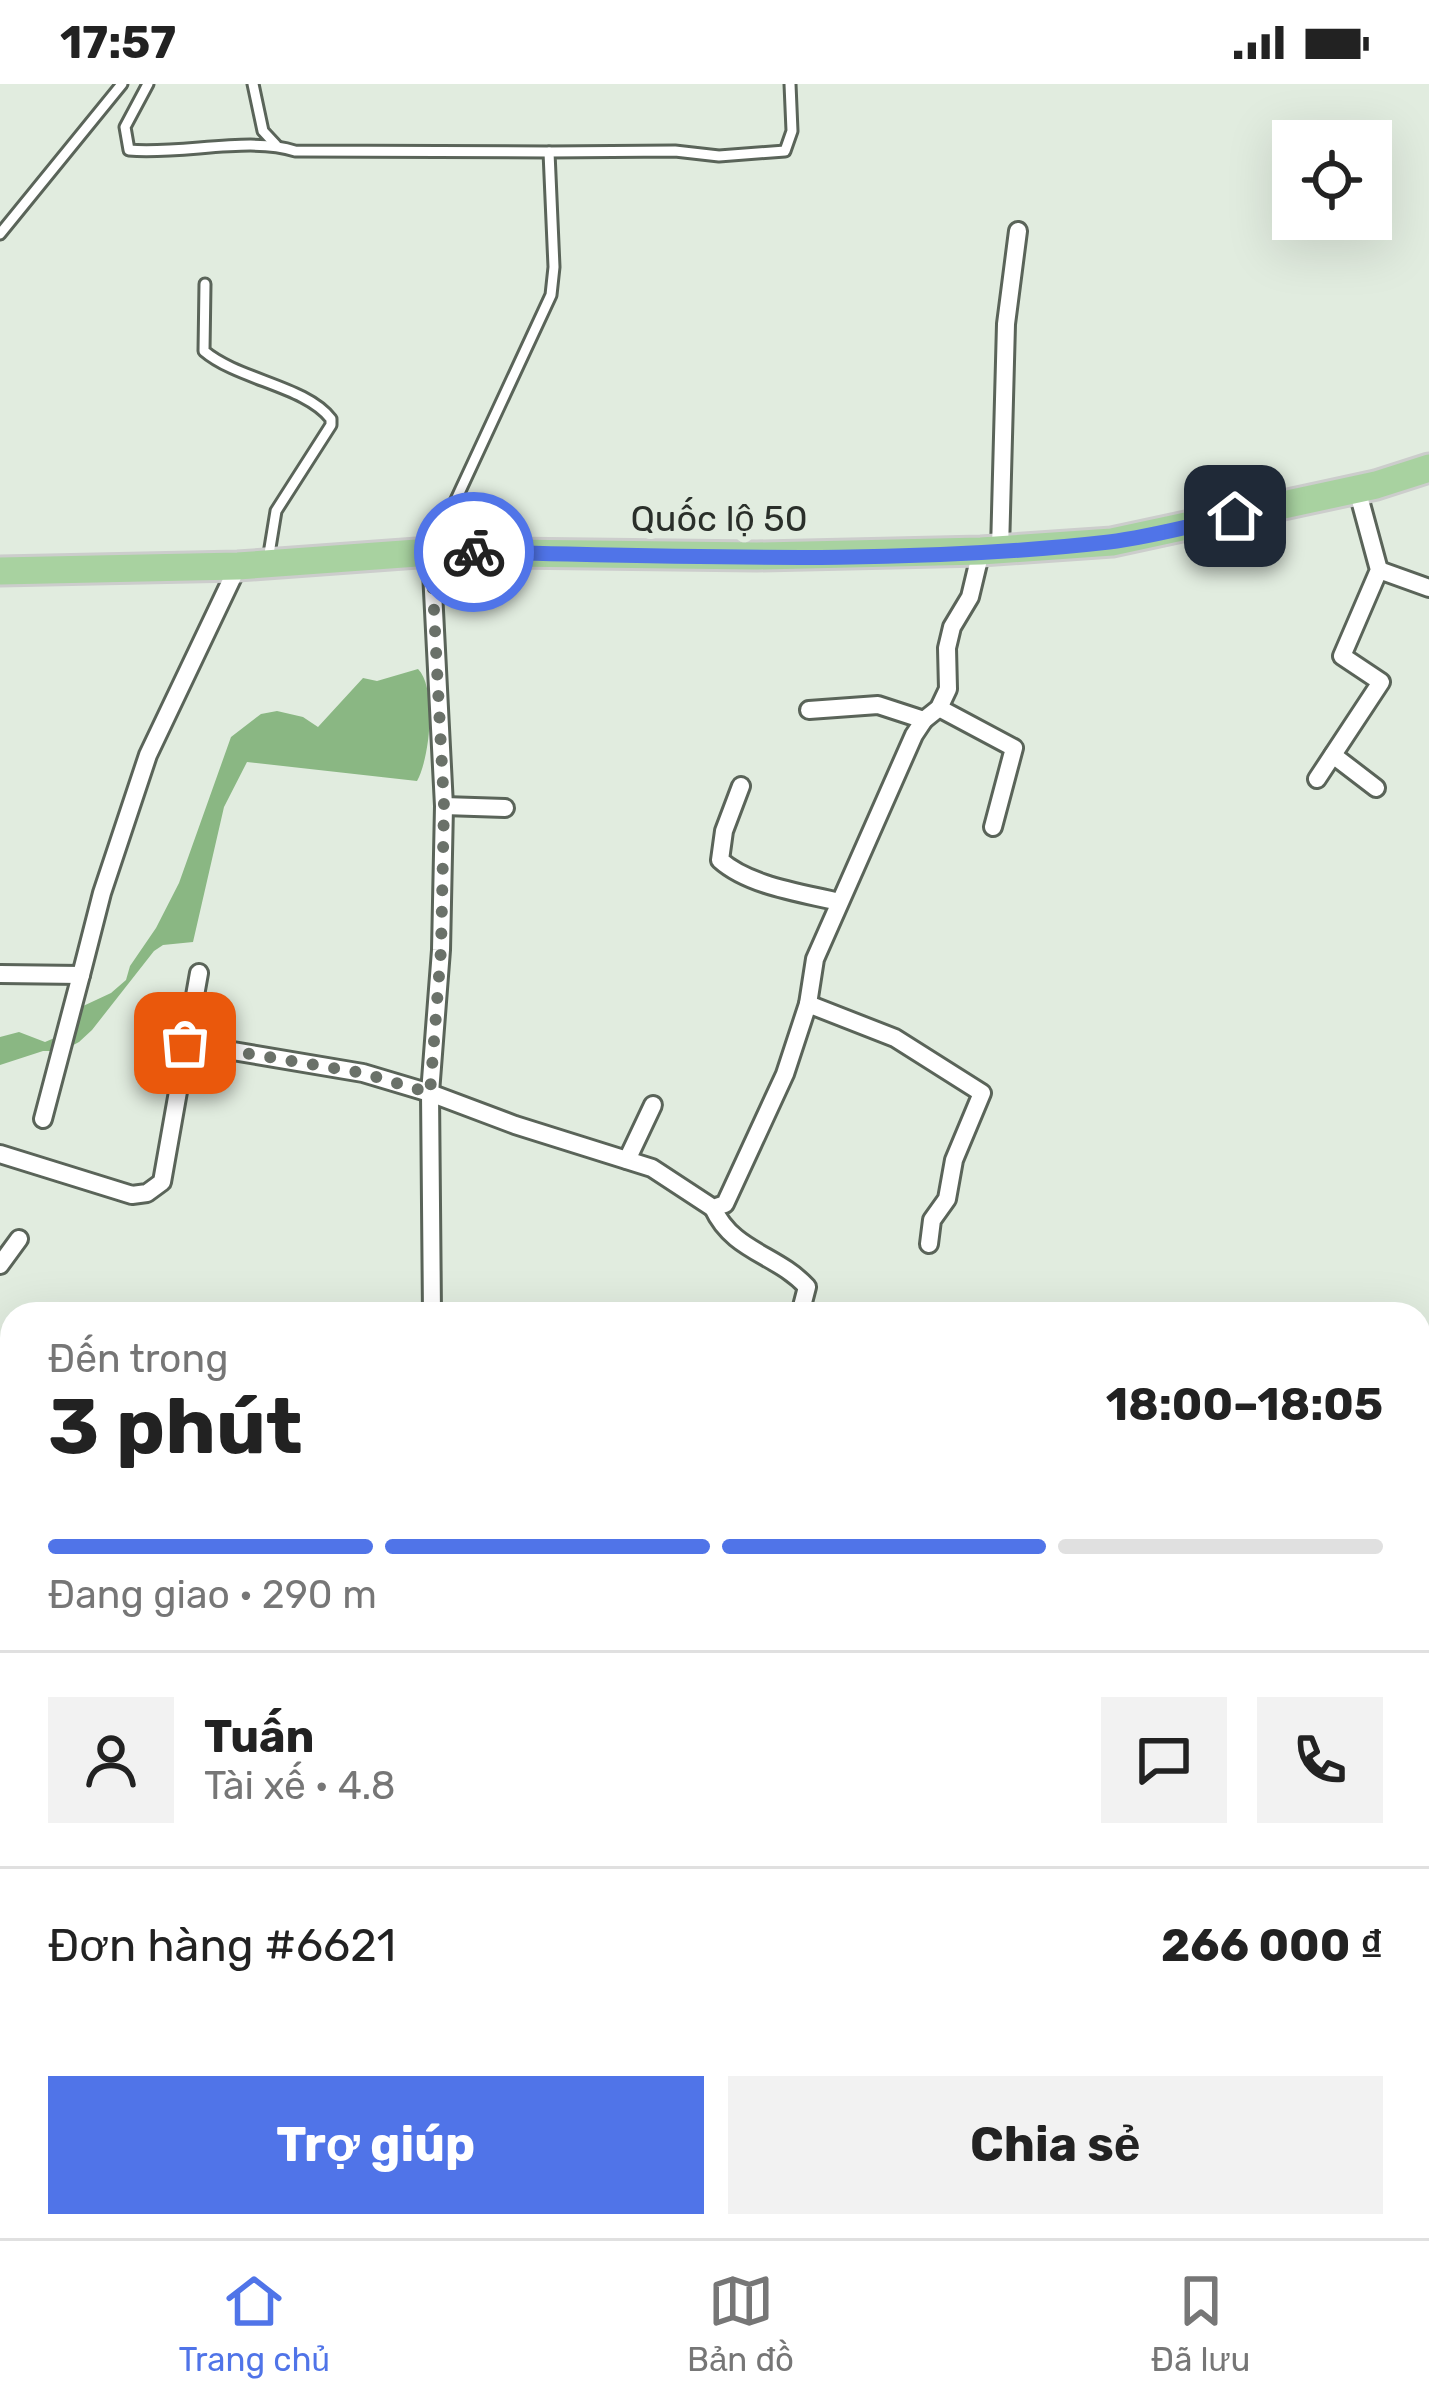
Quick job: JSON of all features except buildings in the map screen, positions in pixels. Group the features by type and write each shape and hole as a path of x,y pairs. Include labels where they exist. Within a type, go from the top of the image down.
{"highway":[{"name":"Quốc lộ 50","path":"0,571 238,566 431,552 757,556 991,551 1112,542 1358,489 1429,467"}],"street":[{"path":"713,1208 725,1204 785,1074 808,1004 815,958 839,902 924,720 939,707 948,689 947,648 952,627 991,551 1006,324 1018,231"},
{"path":"1317,779 1381,682 1342,656 1379,570 1358,489"},
{"path":"431,552 444,806 441,950 430,1093 434,1302"},
{"path":"43,1119 102,893 148,755 238,566"},
{"path":"1379,570 1429,587"},
{"path":"809,710 878,705 924,720"},
{"path":"939,707 1015,748 993,827"},
{"path":"1333,755 1376,788"},
{"path":"741,786 724,831 720,860 784,889 839,902"},
{"path":"444,806 505,808"},
{"path":"0,1154 132,1195 147,1193 162,1182 199,973"},
{"path":"0,974 81,976"},
{"path":"808,1004 895,1038 982,1094 954,1160 947,1199 932,1220 929,1244"},
{"path":"185,1043 363,1073 652,1168 713,1208 722,1226 757,1256 794,1273 807,1287 803,1302"},
{"path":"627,1160 653,1105"},
{"path":"0,1265 19,1239"}],"lane":[{"path":"0,234 122,84"},
{"path":"148,84 125,128 129,150 184,152 276,145 295,151 719,156 785,151 792,130 790,84"},
{"path":"253,84 263,131 276,145"},
{"path":"431,552 550,295 554,267 549,152"},
{"path":"205,284 204,351 331,417 331,425 271,522 268,564"}],"shaded area":[{"path":"418,669 428,691 430,724 417,781 247,762 224,807 193,942 163,945 154,951 79,1042 62,1051 43,1051 0,1065 0,1037 19,1032 45,1042 71,1031 81,1007 126,980 179,883 231,737 261,714 277,711 303,717 318,727 363,678 377,681"}],"way so far":[{"path":"185,1043 363,1073 430,1093 441,950 444,806 431,552 474,552"}],"route":[{"path":"474,552 757,556 981,551 1112,542 1235,516"}]}
